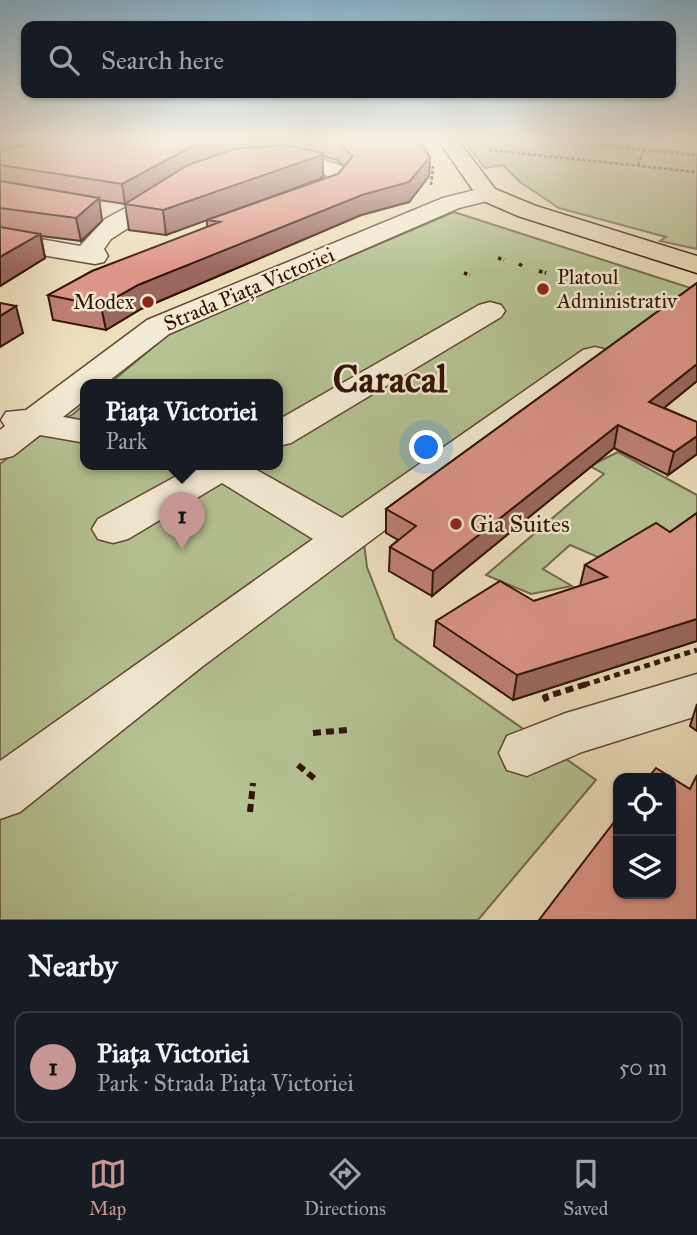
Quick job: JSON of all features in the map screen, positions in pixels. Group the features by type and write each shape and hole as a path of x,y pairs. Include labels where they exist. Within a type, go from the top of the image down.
{"main road":[{"path":"478,183 486,194 537,215 697,264"}],"street":[{"path":"0,240 95,256 91,248 94,242 130,215 184,183"},
{"path":"278,204 333,183"},
{"name":"Strada Piața Victoriei","path":"0,449 16,419 158,327 451,203 486,194"},
{"path":"91,208 130,215"},
{"path":"283,432 490,311"},
{"path":"0,794 185,653 595,357"},
{"path":"16,419 80,430"},
{"path":"113,529 212,470"},
{"path":"228,470 345,539"},
{"path":"527,753 566,735 697,695"}],"path":[{"path":"498,258 504,260"},
{"path":"519,264 524,267"},
{"path":"539,271 546,273"},
{"path":"464,273 470,275"},
{"path":"313,733 347,730"},
{"path":"298,765 315,779"},
{"path":"250,812 253,783"}],"green space":[{"path":"521,183 697,183 697,249 660,241 666,237 559,208"},
{"path":"454,212 697,290 363,534 367,567 395,639 596,780 478,920 0,920 0,464 50,424 72,415 80,408 80,470 283,470 283,379 115,379 170,333"},
{"path":"618,452 697,495 697,528 614,564 570,545 543,569 572,586 531,594 486,575 604,474 590,466"}],"building":[{"path":"0,183 99,198 76,218 0,208"},
{"path":"159,183 241,183 163,210 125,204"},
{"path":"313,183 406,183 362,195 138,285 101,306 48,295 92,271 220,222 207,220"},
{"path":"0,227 40,234 0,257"},
{"path":"697,283 697,364 649,402 697,422 697,436 674,452 618,425 433,571 390,547 416,526 386,509"},
{"path":"0,303 16,306 0,316"},
{"path":"697,513 697,619 517,675 436,621 500,581 534,601 607,577 585,565 656,523 670,532"},
{"path":"697,775 697,920 539,920 613,824 613,899 676,899 676,780 690,789"}],"place":[{"name":"Platoul Administrativ","path":"543,289"},
{"name":"Modex","path":"148,302"},
{"name":"Gia Suites","path":"456,524"},
{"name":"Piața Victoriei","path":"182,550"}],"district":[{"name":"Caracal","path":"390,379"}]}
